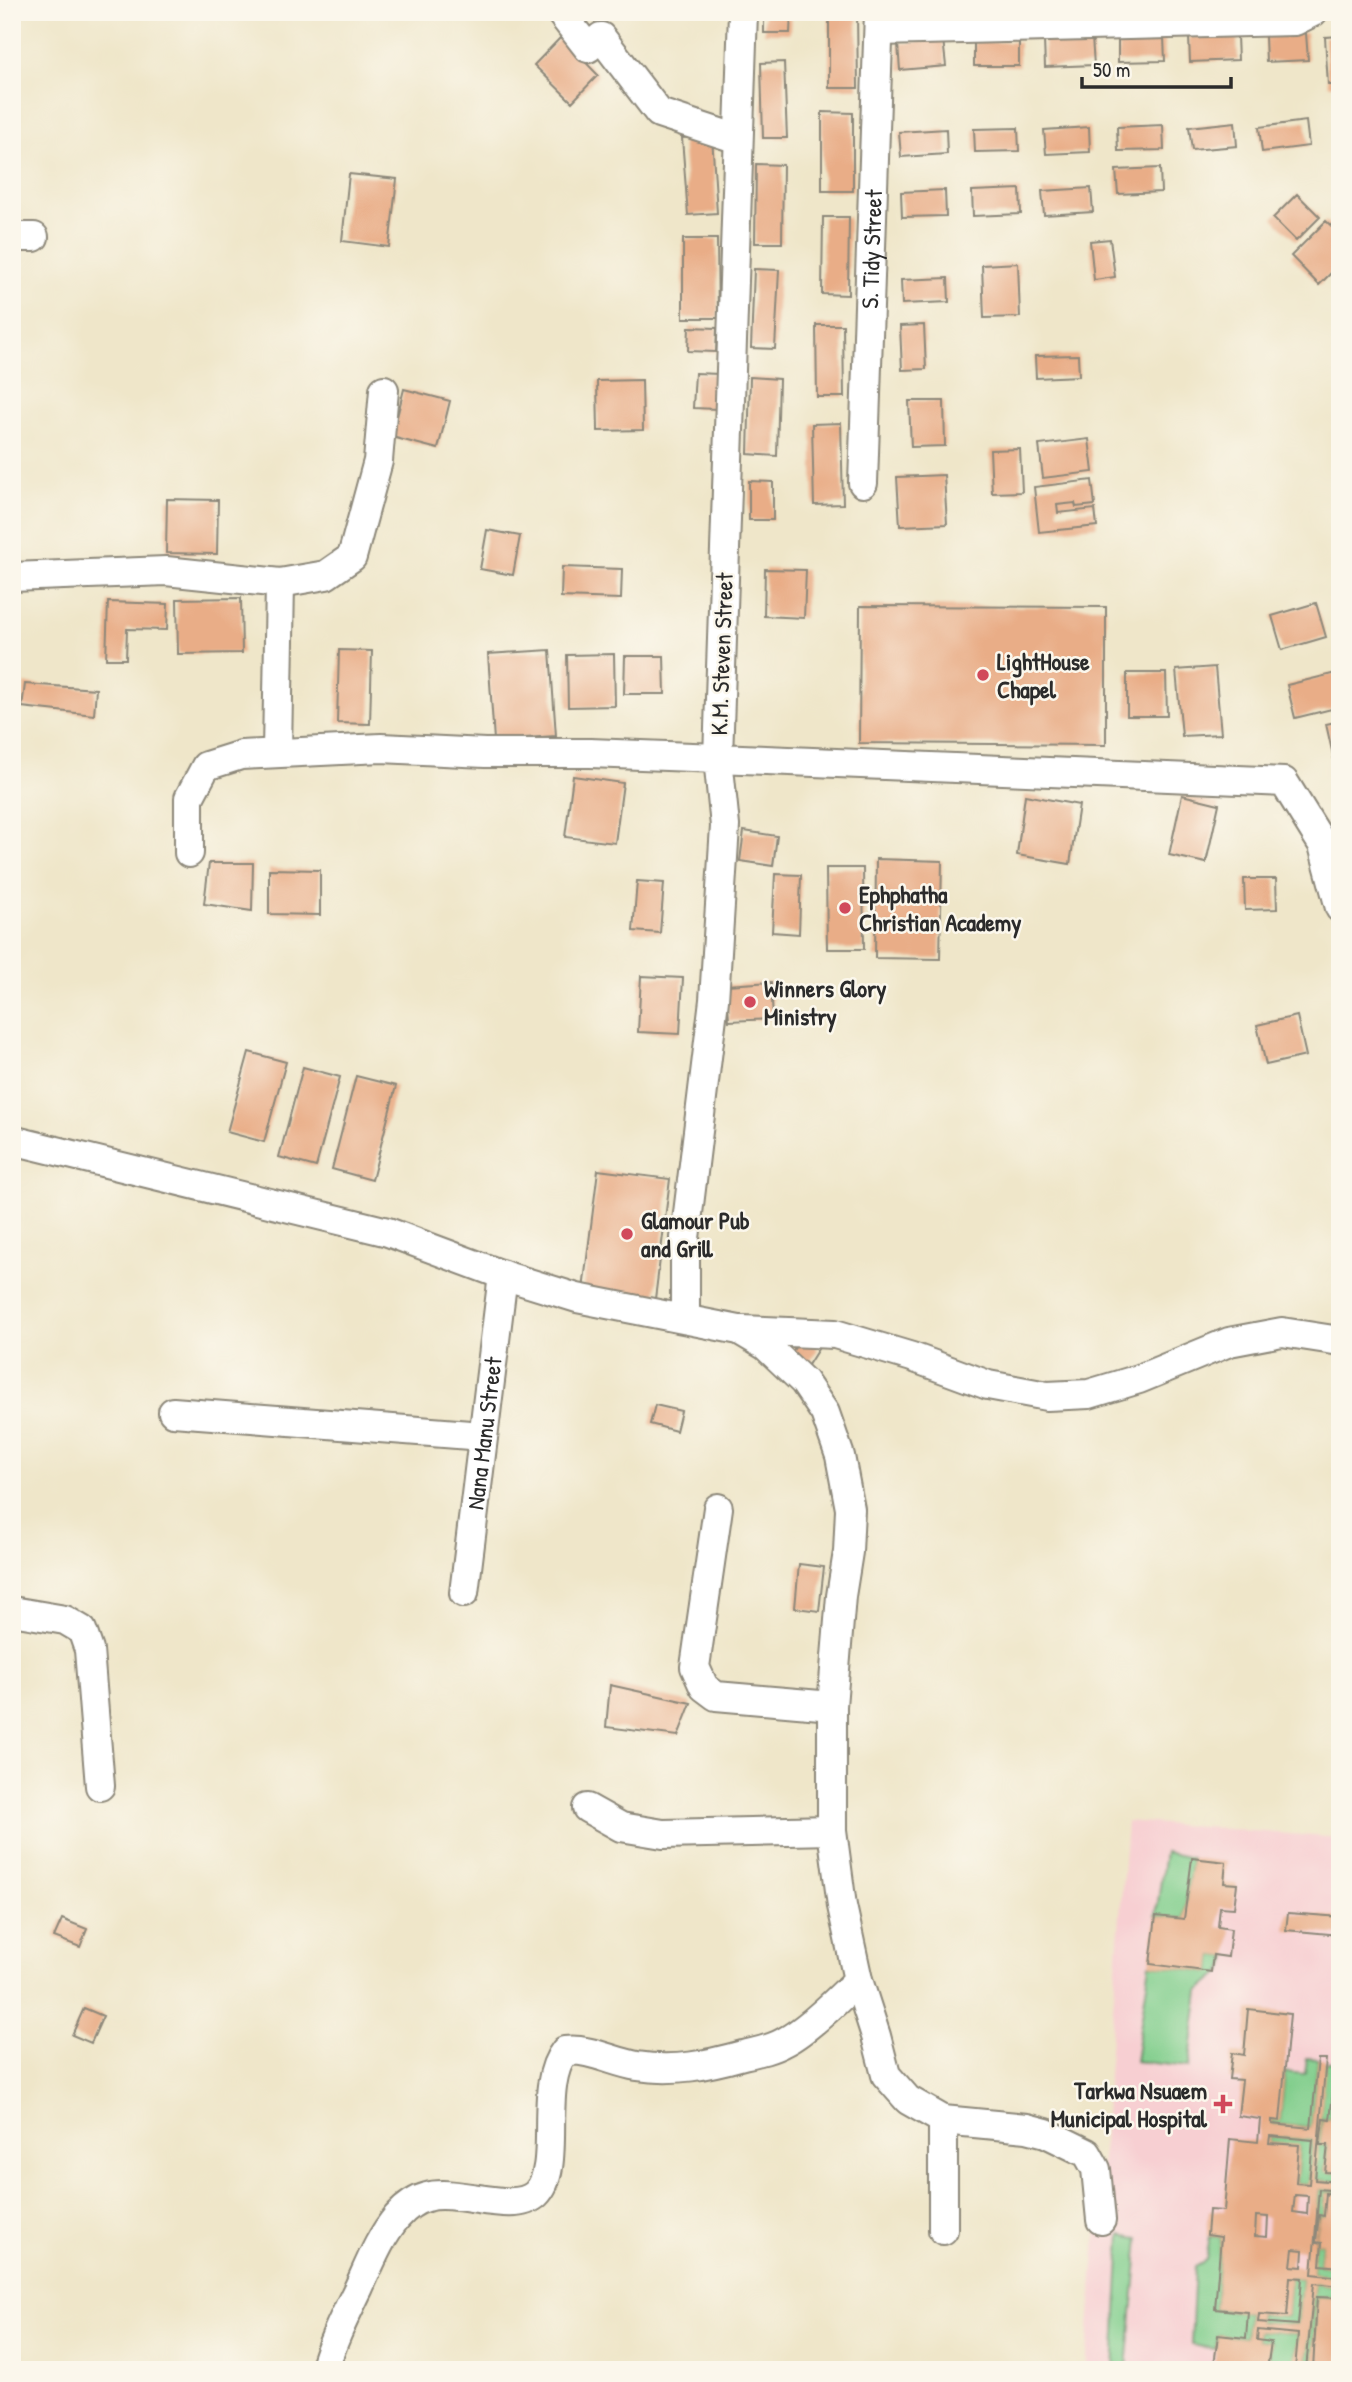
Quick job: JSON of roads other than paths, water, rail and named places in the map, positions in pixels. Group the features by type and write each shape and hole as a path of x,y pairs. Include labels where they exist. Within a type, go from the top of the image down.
{"street":[{"path":"561,12 588,47 601,25 659,113 738,139"},
{"name":"K.M. Steven Street","path":"743,12 718,758 1284,782 1323,845 1340,908"},
{"path":"879,22 1304,17"},
{"name":"S. Tidy Street","path":"863,483 879,22"},
{"path":"12,577 166,571 280,583 326,575 352,557 378,461 384,390"},
{"path":"277,751 280,583"},
{"path":"189,853 189,798 206,765 241,755 277,751 380,748 718,758 725,826 714,1000 685,1238 685,1318"},
{"path":"12,1140 388,1232 503,1275 577,1298 739,1329 835,1334 912,1357 988,1385 1047,1396 1089,1394 1139,1379 1228,1342 1242,1339 1282,1332 1340,1342"},
{"name":"Nana Manu Street","path":"464,1592 503,1275"},
{"path":"739,1329 766,1346 804,1382 825,1413 840,1456 850,1509 832,1706 832,1830 842,1906 858,1980 886,2075 908,2100 943,2120 1027,2128 1046,2133 1087,2153 1096,2169 1101,2220"},
{"path":"173,1412 484,1436"},
{"path":"718,1507 695,1667 704,1687 716,1696 832,1706"},
{"path":"12,1611 65,1620 82,1630 89,1650 100,1786"},
{"path":"587,1808 621,1827 663,1834 832,1830"},
{"path":"324,2370 330,2349 377,2246 397,2216 410,2204 428,2196 446,2195 521,2202 535,2195 544,2184 551,2089 558,2060 565,2052 577,2050 637,2066 696,2068 786,2042 858,1980"},
{"path":"943,2120 943,2230"}],"place":[{"name":"LightHouse Chapel","path":"983,675"},
{"name":"Ephphatha Christian Academy","path":"845,908"},
{"name":"Winners Glory Ministry","path":"750,1002"},
{"name":"Glamour Pub and Grill","path":"627,1234"},
{"name":"Tarkwa Nsuaem Municipal Hospital","path":"1223,2104"}]}
